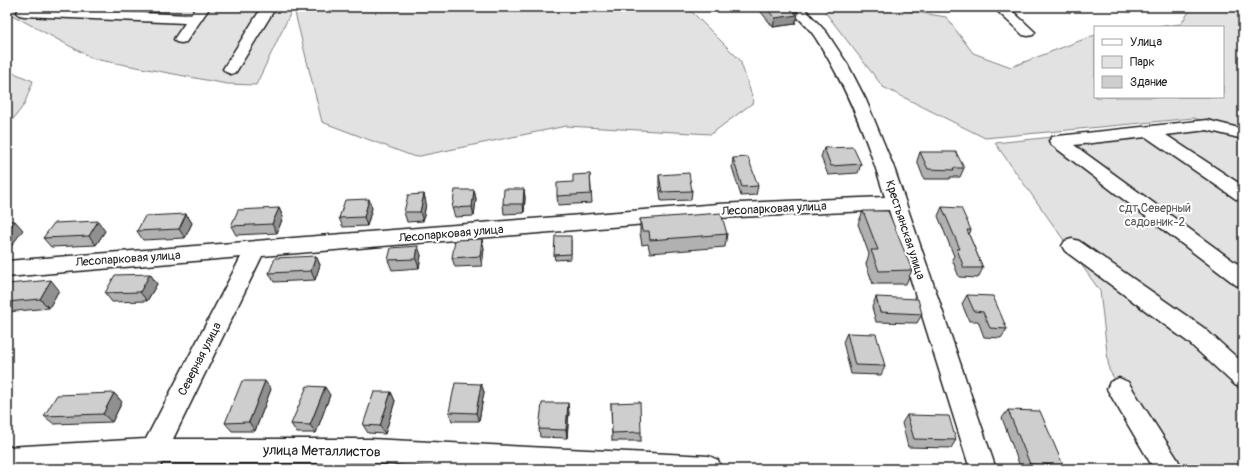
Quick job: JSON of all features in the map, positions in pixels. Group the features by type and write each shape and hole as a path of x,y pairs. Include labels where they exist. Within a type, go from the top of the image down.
{"street":[{"path":"181,39 203,7"},
{"path":"231,69 269,7"},
{"name":"Крестьянская улица","path":"796,7 820,33 840,65 858,100 885,168 983,469"},
{"path":"1000,7 1028,32"},
{"path":"24,12 194,20"},
{"path":"1243,134 1207,125 1058,141 1243,279"},
{"path":"1150,132 1243,195"},
{"name":"Лесопарковая улица","path":"7,269 718,212 896,203"},
{"path":"1072,246 1196,335 1243,378"},
{"name":"Северная улица","path":"149,460 255,250"},
{"path":"1119,389 1169,469"},
{"name":"улица Металлистов","path":"7,459 368,460 709,469"}],"green space":[{"path":"7,7 295,7 292,10 256,85 227,84 94,59 12,15 7,12"},
{"path":"297,7 687,7 740,60 754,102 711,134 566,126 415,157 322,122 294,9"},
{"path":"832,7 887,7 946,17 973,53 1011,67 1094,35 1094,98 1224,98 1224,26 1165,26 1181,24 1192,7 1243,7 1243,134 1194,118 985,138 883,87 825,12"},
{"path":"7,70 33,81 24,105 7,127"},
{"name":"сдт Северный садовник-2","path":"1177,124 1205,125 1243,138 1243,469 1172,469 1109,370 1100,291 995,143"}],"building":[{"path":"765,7 794,7 798,12 794,12 797,15 775,18"},
{"path":"853,147 861,164 831,166 824,148"},
{"path":"920,152 956,152 964,168 953,168 954,170 928,169"},
{"path":"748,157 758,186 742,187 733,158"},
{"path":"689,173 692,191 662,192 659,175"},
{"path":"590,174 591,194 557,196 557,183 573,182 573,175"},
{"path":"504,189 524,189 523,204 503,204"},
{"path":"455,190 474,190 472,207 452,208"},
{"path":"424,194 420,212 404,212 408,195"},
{"path":"369,199 364,217 339,218 345,200"},
{"path":"942,207 961,208 971,230 967,230 983,268 964,268 957,249 960,249"},
{"path":"279,208 272,224 231,226 238,210"},
{"path":"863,211 888,211 912,270 879,271 871,250 878,250"},
{"path":"721,213 727,234 650,240 649,231 642,231 640,219"},
{"path":"186,214 179,229 137,231 145,216"},
{"path":"7,221 15,221 7,232"},
{"path":"98,221 89,236 43,238 54,223"},
{"path":"555,236 571,236 571,254 554,255"},
{"path":"482,239 480,256 452,258 455,240"},
{"path":"418,246 416,259 388,260 391,248"},
{"path":"316,256 311,271 269,273 275,258"},
{"path":"150,274 140,292 105,293 115,275"},
{"path":"51,280 40,299 7,302 7,284"},
{"path":"967,295 993,296 1007,329 990,328 983,312 974,311"},
{"path":"876,297 918,299 922,314 880,312"},
{"path":"847,333 876,334 885,366 855,365"},
{"path":"242,381 265,381 249,422 225,423"},
{"path":"455,383 481,384 476,413 449,412"},
{"path":"307,386 325,387 310,425 291,424"},
{"path":"374,392 391,392 380,426 363,425"},
{"path":"114,393 103,414 44,416 57,395"},
{"path":"640,402 641,432 612,433 611,403"},
{"path":"542,403 568,403 566,430 539,429"},
{"path":"1008,410 1040,411 1063,465 1030,464"},
{"path":"907,415 949,416 956,440 914,439"},
{"path":"219,468 243,469 219,469"}]}
